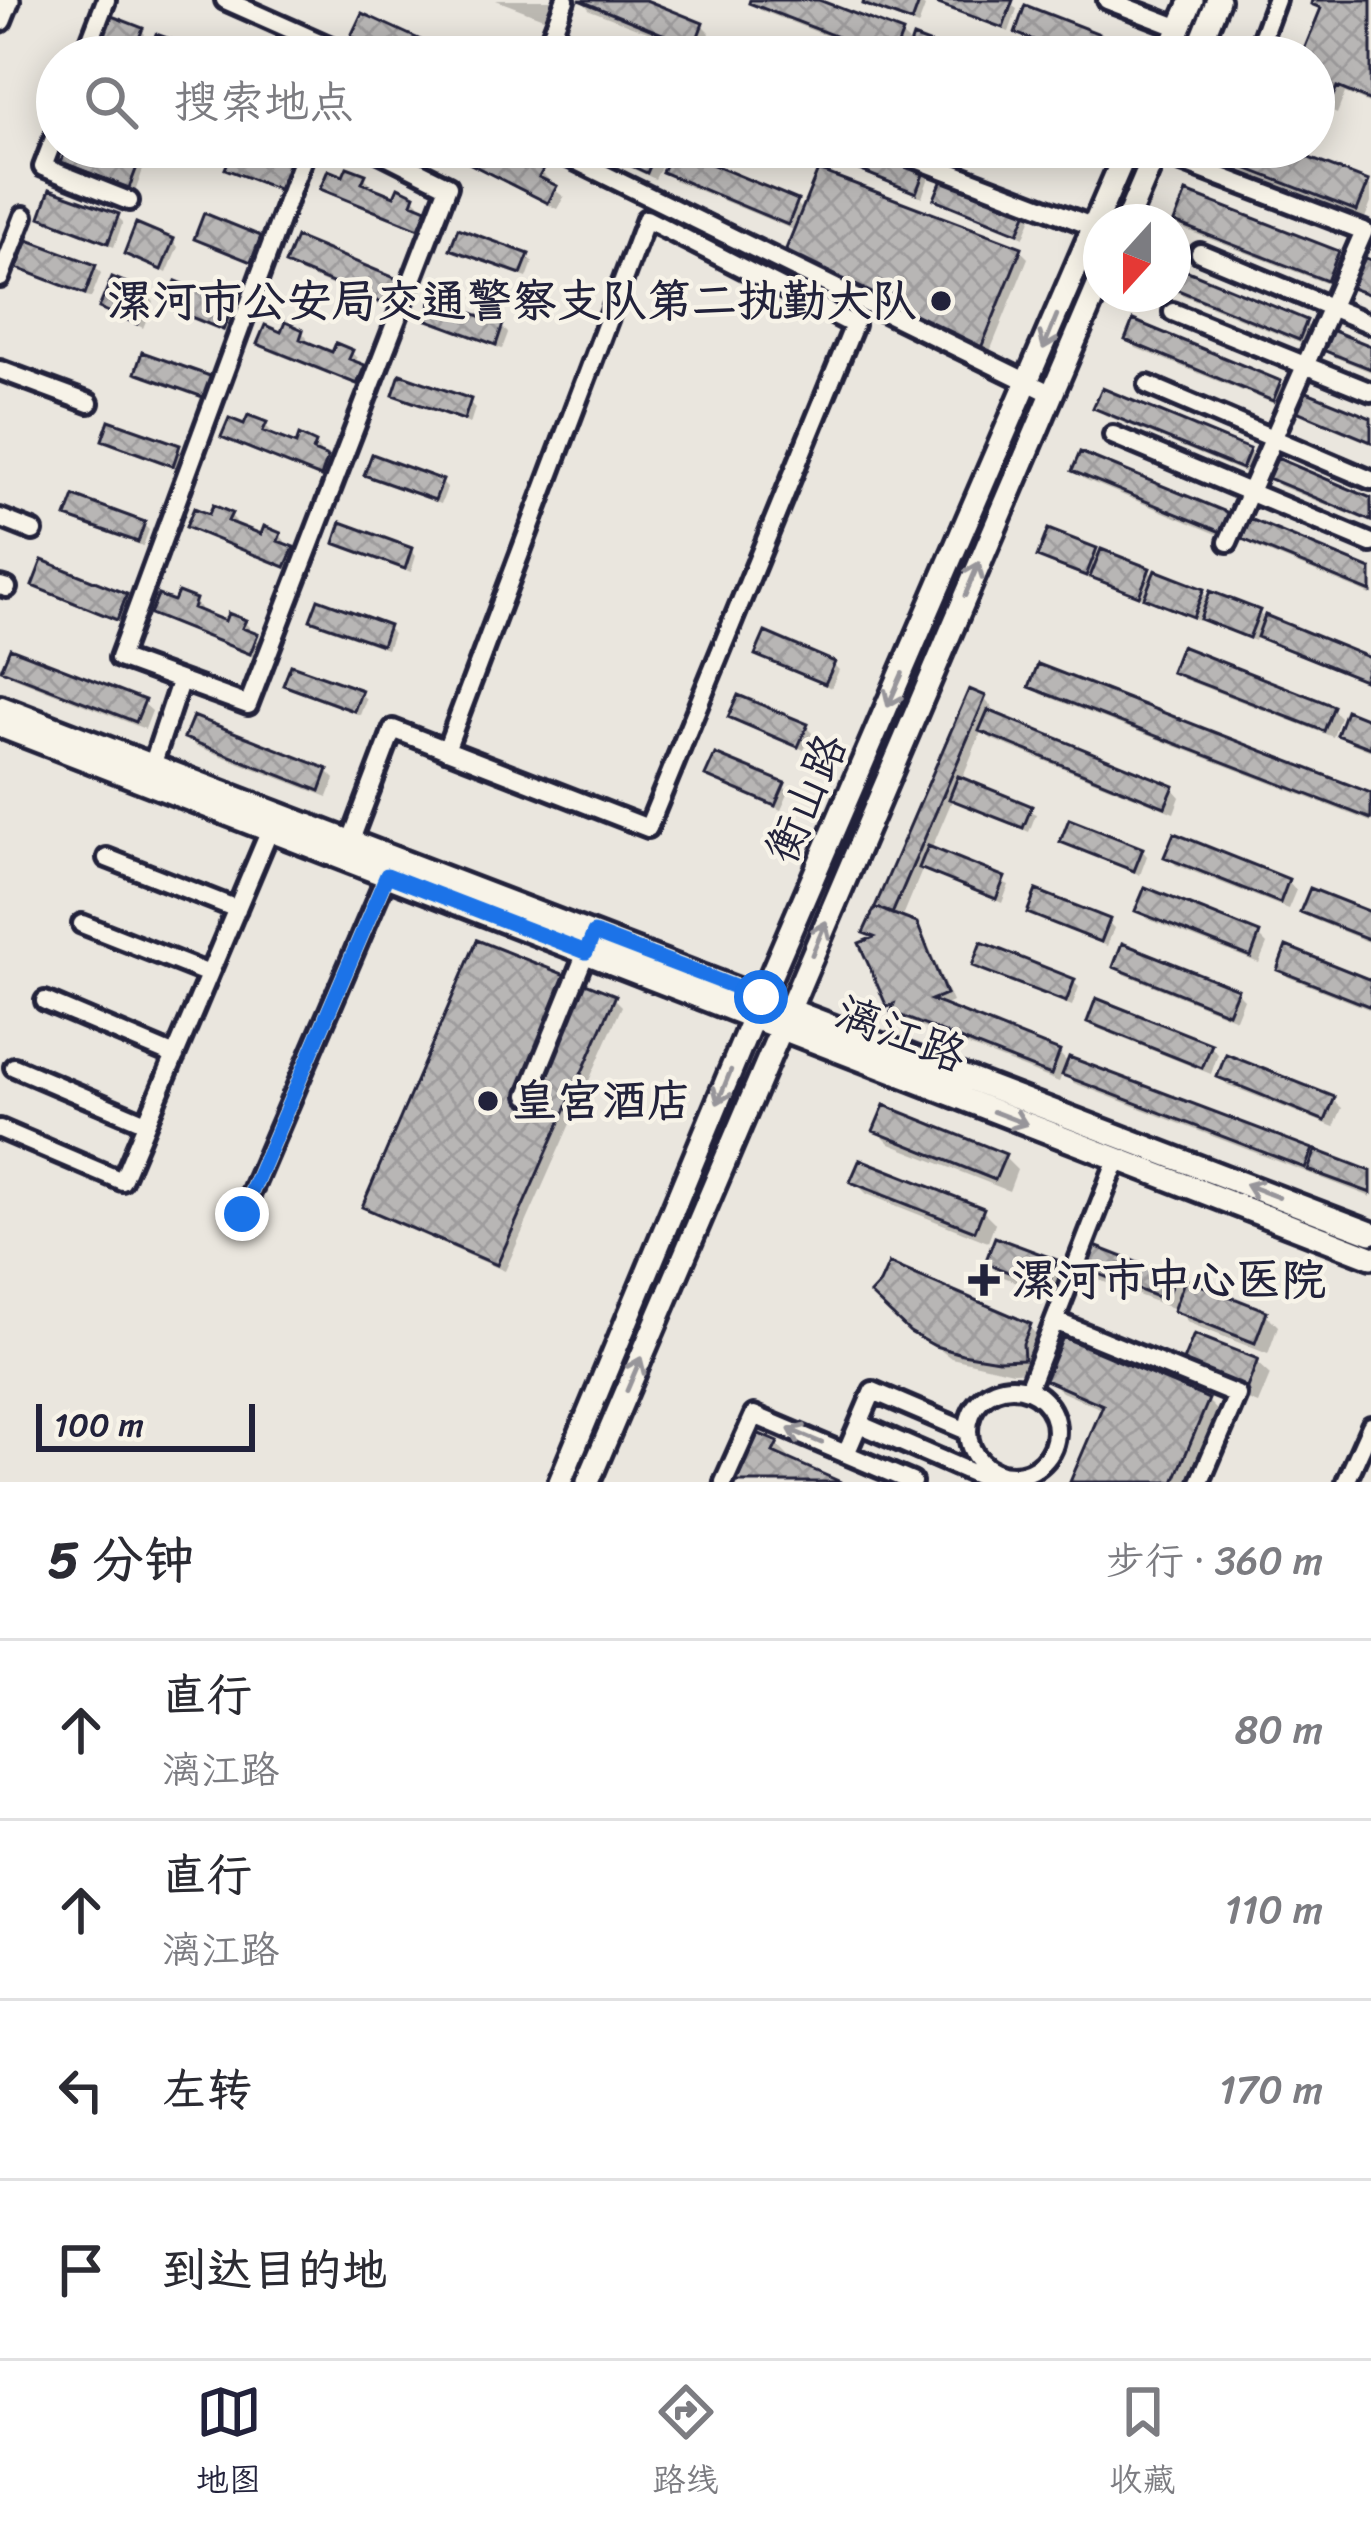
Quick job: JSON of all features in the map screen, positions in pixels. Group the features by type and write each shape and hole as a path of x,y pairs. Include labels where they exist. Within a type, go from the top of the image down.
{"street":[{"path":"0,20 8,0"},
{"path":"92,36 106,0"},
{"path":"225,0 306,36"},
{"path":"551,36 565,0"},
{"path":"1107,0 1131,4 1188,36"},
{"path":"1176,36 1192,0"},
{"path":"1203,36 1218,0"},
{"path":"1263,36 1276,0"},
{"path":"46,168 129,201"},
{"path":"299,168 118,658 248,706 448,186 412,168"},
{"path":"590,168 1052,394"},
{"path":"940,168 1083,223"},
{"name":"衡山路","path":"1104,204 1119,168"},
{"path":"1134,204 1149,168"},
{"path":"1205,168 1368,232 1228,542"},
{"path":"0,278 24,216"},
{"path":"351,841 393,729 446,750 648,828 854,325 646,219 446,750"},
{"path":"1200,253 1371,324"},
{"name":"衡山路","path":"560,1482 757,1007 1083,254"},
{"name":"衡山路","path":"588,1482 1087,312"},
{"path":"1173,312 1371,392"},
{"path":"0,370 88,403"},
{"path":"1148,385 1371,481"},
{"path":"1113,435 1371,543"},
{"path":"0,518 33,531"},
{"path":"149,773 180,682"},
{"name":"漓江路","path":"0,707 270,830 387,875 590,942"},
{"name":"漓江路","path":"0,726 351,841 1117,1160 1371,1257"},
{"path":"0,1129 122,1180 270,830"},
{"path":"107,858 237,909"},
{"path":"242,1214 387,875"},
{"path":"82,924 209,974"},
{"path":"528,1095 590,942"},
{"path":"45,1001 175,1056"},
{"name":"漓江路","path":"784,1018 1371,1233"},
{"path":"14,1067 146,1124"},
{"path":"1028,1389 1117,1160"},
{"path":"1055,1321 1237,1395 1200,1482"},
{"path":"999,1388 1028,1389 1051,1408 1056,1437 1043,1463 1014,1478 977,1458 968,1431 969,1417 986,1394 999,1388"},
{"path":"846,1454 873,1391 968,1431"},
{"path":"724,1482 754,1415 912,1482"},
{"path":"859,1424 993,1482"},
{"path":"1346,1482 1371,1426"}],"building":[{"path":"579,0 646,0 703,23 698,36 667,36"},
{"path":"819,0 903,32 901,36 835,36 749,3"},
{"path":"864,0 920,0 912,22 863,4"},
{"path":"928,0 1013,0 1003,28"},
{"path":"1312,0 1371,0 1371,101 1337,87 1335,91 1335,36 1310,36 1321,8 1311,4"},
{"path":"1025,5 1100,34 1023,36 1015,33"},
{"path":"362,13 412,36 351,36"},
{"path":"109,15 143,28 140,36 102,36"},
{"path":"77,168 137,168 129,188"},
{"path":"225,168 292,168 283,191"},
{"path":"350,168 366,174 362,183 394,196 398,187 415,195 412,203 427,209 419,229 320,189 328,170 343,176"},
{"path":"479,168 539,168 543,170 539,177 557,186 548,203"},
{"path":"664,168 721,168 798,200 788,225 662,172"},
{"path":"854,168 923,168 916,193"},
{"path":"1245,168 1335,168 1369,181 1357,211"},
{"name":"漯河市公安局交通警察支队第二执勤大队","path":"818,170 1022,247 981,348 784,254"},
{"path":"944,175 1028,209 1018,233 934,199"},
{"path":"50,189 119,214 108,243 40,217"},
{"path":"1186,192 1339,251 1327,281 1191,229 1191,204 1181,204"},
{"path":"204,213 261,236 251,262 194,239"},
{"path":"136,223 174,239 161,270 124,254"},
{"path":"458,228 529,254 521,274 450,249"},
{"path":"296,237 400,280 389,306 285,264"},
{"path":"28,240 96,265 85,294 17,268"},
{"path":"1358,255 1371,260 1371,295 1346,286"},
{"path":"1191,272 1307,320 1299,340 1191,295"},
{"path":"112,277 150,293 137,324 99,308"},
{"path":"176,281 234,304 223,330 166,307"},
{"path":"432,299 503,324 496,345 425,319"},
{"path":"1133,320 1281,381 1273,401 1125,340"},
{"path":"285,322 303,330 300,339 332,352 336,343 353,350 349,359 365,365 357,384 257,344 265,325 281,332"},
{"path":"1329,329 1371,346 1371,369 1320,349"},
{"path":"142,352 213,377 206,398 135,373"},
{"path":"400,374 471,399 464,420 393,395"},
{"path":"1102,388 1250,449 1242,469 1093,408"},
{"path":"1302,390 1371,418 1371,442 1294,410"},
{"path":"248,415 267,422 263,431 296,444 299,435 316,443 313,451 328,457 321,477 221,437 229,418 244,424"},
{"path":"109,420 180,445 173,466 102,440"},
{"path":"1080,452 1229,513 1221,532 1072,471"},
{"path":"372,454 443,480 435,500 364,475"},
{"path":"1277,458 1371,498 1371,521 1268,478"},
{"path":"74,496 145,522 138,542 66,517"},
{"path":"213,505 232,513 228,521 261,534 264,526 281,533 278,541 294,547 285,567 186,527 194,508 209,514"},
{"path":"1250,519 1371,569 1371,592 1242,539"},
{"path":"341,522 412,548 405,569 334,543"},
{"path":"1048,529 1097,548 1086,576 1037,557"},
{"path":"1101,549 1150,568 1139,596 1090,577"},
{"path":"42,560 127,594 117,620 32,586"},
{"path":"1155,570 1204,589 1193,617 1144,598"},
{"path":"1210,591 1260,610 1249,638 1200,619"},
{"path":"178,592 196,599 193,608 225,621 228,613 246,620 242,628 258,634 250,654 150,614 158,595 174,601"},
{"path":"318,599 389,625 382,645 310,620"},
{"path":"1265,615 1371,658 1364,680 1257,637"},
{"path":"765,632 835,662 825,684 755,655"},
{"path":"1181,646 1334,706 1324,731 1171,672"},
{"path":"10,648 145,700 136,722 1,670"},
{"path":"1038,664 1371,793 1371,819 1029,687"},
{"path":"291,665 362,690 354,711 283,685"},
{"path":"969,689 986,696 892,914 875,907"},
{"path":"738,695 808,724 798,747 728,717"},
{"path":"988,710 1174,786 1165,807 979,731"},
{"path":"1346,710 1371,720 1371,748 1337,735"},
{"path":"193,716 328,769 320,791 184,738"},
{"path":"715,754 785,783 775,806 705,776"},
{"path":"958,776 1032,806 1023,828 949,799"},
{"path":"1069,819 1143,848 1134,871 1060,842"},
{"path":"1174,833 1289,879 1280,903 1164,857"},
{"path":"928,846 1005,877 996,899 919,868"},
{"path":"1145,887 1260,933 1251,957 1135,911"},
{"path":"1310,888 1371,912 1371,940 1300,912"},
{"path":"1036,890 1110,919 1101,942 1027,913"},
{"path":"875,907 917,923 946,994 931,1000 1060,1051 1051,1075 891,1012 894,1004 887,1007 859,943 874,937 863,933"},
{"name":"皇宫酒店","path":"477,940 616,995 497,1265 362,1207"},
{"path":"981,942 1075,979 1066,1002 972,966"},
{"path":"1122,943 1238,989 1228,1013 1113,967"},
{"path":"1286,946 1371,980 1371,1007 1277,970"},
{"path":"1096,998 1212,1044 1202,1068 1087,1022"},
{"path":"1226,1054 1335,1097 1325,1121 1217,1077"},
{"path":"1069,1057 1313,1149 1305,1168 1062,1075"},
{"path":"884,1105 1006,1154 995,1180 873,1131"},
{"path":"1316,1150 1371,1171 1371,1193 1308,1170"},
{"path":"860,1159 984,1208 975,1231 850,1182"},
{"path":"995,1237 1057,1260 1047,1287 985,1263"},
{"path":"1092,1245 1175,1277 1165,1300 1083,1268"},
{"path":"889,1263 1031,1324 1023,1344 1024,1359 962,1354 910,1332 870,1294"},
{"path":"1185,1279 1267,1311 1255,1343 1173,1311"},
{"path":"1194,1334 1258,1359 1245,1393 1180,1368"},
{"path":"1063,1337 1209,1399 1174,1482 1070,1482 1103,1405 1045,1380"},
{"path":"757,1433 778,1442 773,1452 841,1482 736,1482"}],"place":[{"name":"漯河市公安局交通警察支队第二执勤大队","path":"941,301"},
{"name":"皇宫酒店","path":"488,1101"},
{"name":"漯河市中心医院","path":"984,1280"}],"route":[{"path":"242,1214 387,875 586,952 594,933 761,997"}]}
